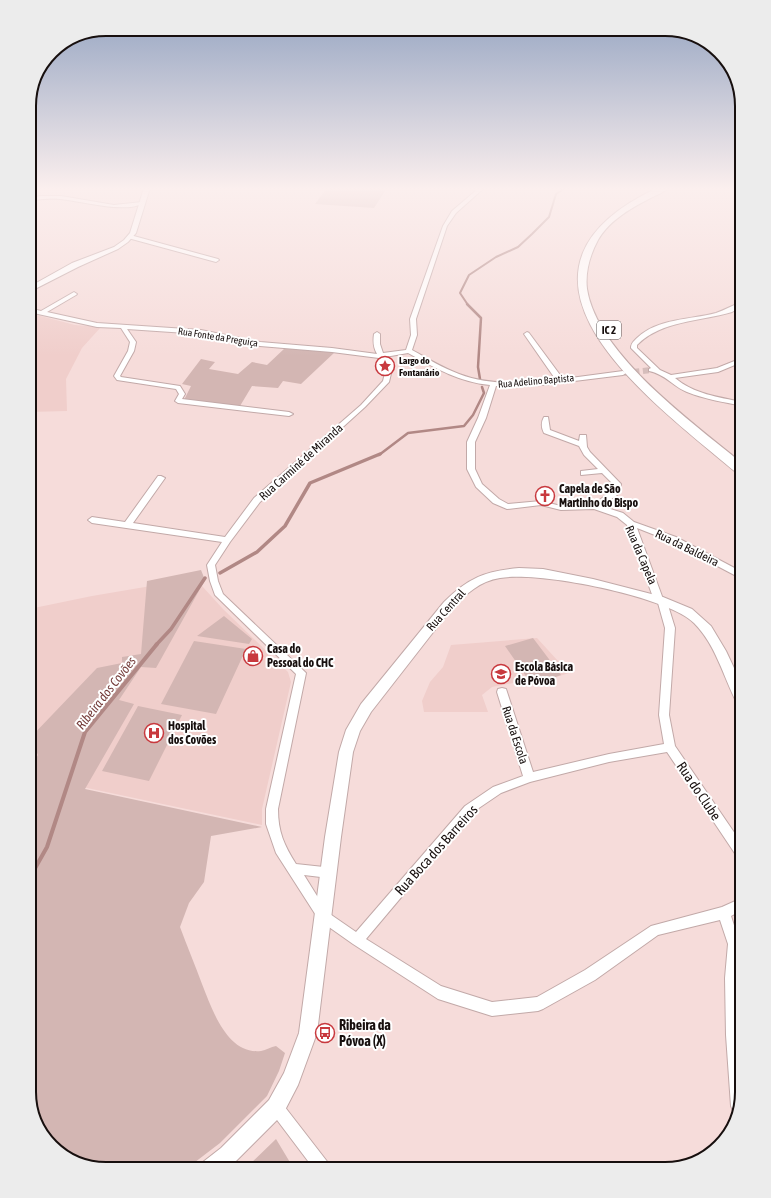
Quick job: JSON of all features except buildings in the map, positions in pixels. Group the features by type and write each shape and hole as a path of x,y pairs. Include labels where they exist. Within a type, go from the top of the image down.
{"highway":[{"name":"IC 2","path":"592,244 583,263 581,279 586,304 596,328 638,380 735,464"},
{"name":"IC 2","path":"601,244 593,264 594,294 606,325 635,364 661,390 735,451"}],"street":[{"path":"36,286 74,265 116,248 121,244"},
{"path":"156,244 216,260"},
{"path":"409,351 414,335 413,318 439,244"},
{"path":"42,313 74,294"},
{"path":"735,308 722,314 676,322 663,326 634,345 634,348 654,370 664,372 677,384 689,390 735,402"},
{"name":"Rua Fonte da Preguiça","path":"36,312 82,322 122,327 201,332 260,344 379,356 409,351"},
{"path":"122,327 133,342 117,376 119,379 178,387 182,394 178,401 289,414"},
{"path":"377,334 376,349 379,356"},
{"path":"527,334 560,380"},
{"name":"Rua Adelino Baptista","path":"409,351 458,377 493,385 518,384 623,373"},
{"name":"Rua Carminé de Miranda","path":"323,916 292,869 275,837 272,824 272,809 301,673 220,595 214,581 211,565 227,540 257,500 363,406 386,382 390,365 379,356"},
{"path":"670,377 718,370 735,363"},
{"name":"Rua da Capela","path":"493,385 482,418 471,442 471,469 479,485 496,501 507,507 541,503 561,508 595,507 617,514"},
{"path":"546,418 545,427 547,431 583,440 587,453 615,480 618,488 614,494 595,507"},
{"path":"584,473 603,470"},
{"path":"127,526 161,478"},
{"name":"Rua da Capela","path":"603,501 631,524 670,628 664,715 670,747"},
{"path":"92,520 227,540"},
{"name":"Rua da Baldeira","path":"631,524 660,534 735,572"},
{"name":"Rua Central","path":"219,1162 228,1155 276,1107 291,1078 308,1033 346,752 353,730 371,702 448,605 463,590 480,579 494,574 516,571 539,572 661,601 689,613 703,625 713,639 735,685"},
{"name":"Rua da Escola","path":"502,692 529,778"},
{"name":"Rua Boca dos Barreiros","path":"357,940 469,809 497,790 529,778 609,758 670,747"},
{"name":"Rua do Clube","path":"670,747 735,844"},
{"path":"292,869 329,872"},
{"path":"323,916 357,940 438,992 492,1009 538,1004 590,975 655,930 724,913 735,908"},
{"path":"724,913 734,944 732,978 735,1063"},
{"path":"276,1107 319,1162"}],"shaded area":[{"path":"36,315 75,325 101,327 82,348 66,379 67,411 36,412"},
{"path":"285,348 335,352 301,384 283,381 278,388 252,386 240,406 184,400 191,386 182,384 201,359 215,362 209,369 238,374 252,362 267,365"},
{"path":"201,570 205,580 156,668 141,667 119,700 134,704 85,789 262,827 211,836 204,882 189,903 180,927 211,1006 222,1028 230,1038 239,1046 249,1050 261,1051 276,1046 285,1053 279,1071 267,1096 220,1143 195,1162 101,1162 92,1161 75,1155 60,1145 53,1138 43,1123 38,1110 36,1092 36,758 38,755 36,751 36,732 97,668 122,663 122,657 141,654 147,581"},
{"name":"Hospital dos Covões","path":"204,577 205,581 202,586 223,609 288,672 291,682 262,809 262,825 73,785 36,871 36,608 92,596"},
{"path":"224,616 252,639 249,644 197,636"},
{"path":"533,638 561,675 532,685 505,646"},
{"name":"Escola Básica de Póvoa","path":"537,638 569,673 532,685 529,680 492,687 482,695 488,712 424,712 422,701 430,682 443,667 451,645"},
{"path":"194,641 246,649 216,714 161,704"},
{"path":"138,706 182,715 149,781 102,771"},
{"path":"276,1139 290,1162 252,1162"}],"waterway":[{"name":"Ribeira dos Covões","path":"468,305 460,293 469,275 496,257 518,247 521,244"},
{"name":"Ribeira dos Covões","path":"468,305 481,318 478,367 480,379"},
{"name":"Ribeira dos Covões","path":"379,455 408,433 464,426 473,415 484,393 482,387"},
{"name":"Ribeira dos Covões","path":"220,573 257,552 285,526 310,483 380,454"},
{"name":"Ribeira dos Covões","path":"156,645 171,629 205,578"},
{"name":"Ribeira dos Covões","path":"36,867 47,847 85,732 157,644"}],"tunnel":[{"path":"624,373 651,370"}],"place":[{"name":"Largo do Fontanário","path":"385,366"},
{"name":"Capela de São Martinho do Bispo","path":"545,496"},
{"name":"Casa do Pessoal do CHC","path":"253,656"},
{"name":"Escola Básica de Póvoa","path":"501,674"},
{"name":"Hospital dos Covões","path":"154,733"},
{"name":"Ribeira da Póvoa (X)","path":"325,1033"}]}
